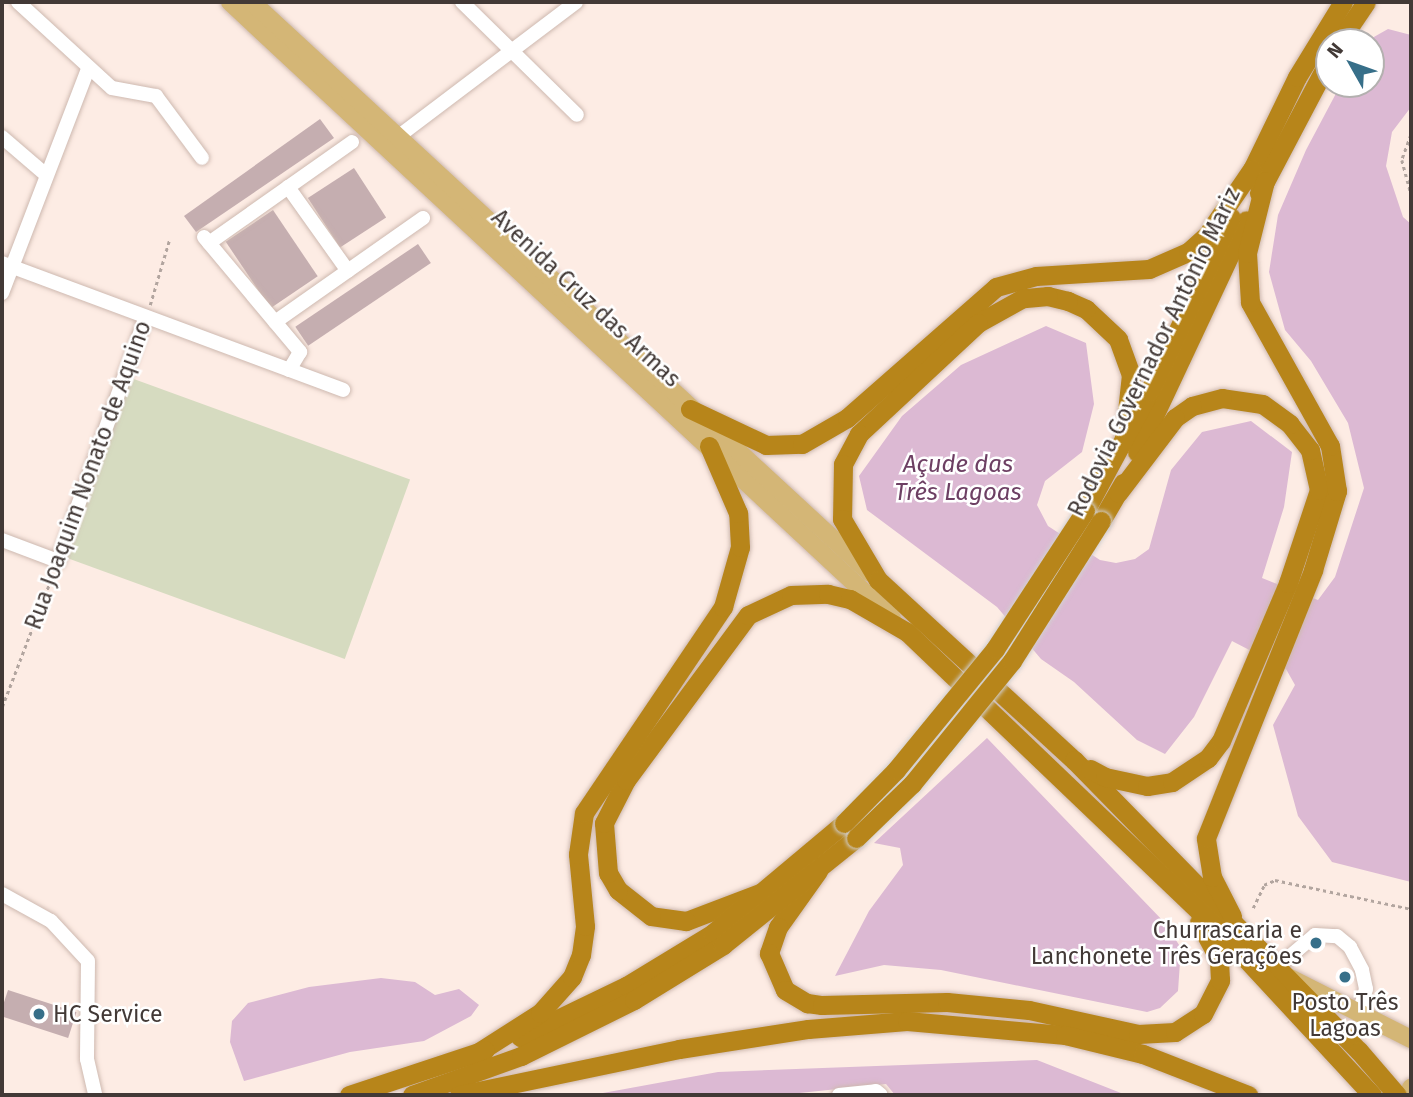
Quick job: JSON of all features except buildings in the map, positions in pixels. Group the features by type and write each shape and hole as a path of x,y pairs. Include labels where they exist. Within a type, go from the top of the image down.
{"highway":[{"name":"Rodovia Governador Antônio Mariz","path":"1093,516 1118,493 1258,175 1297,77 1343,2"},
{"path":"1348,28 1366,2"},
{"name":"Rodovia Governador Antônio Mariz","path":"1093,516 1124,439 1258,175 1315,83"},
{"path":"690,410 766,445 802,444 847,418 996,288 1036,276 1149,269 1188,252 1207,235 1258,175"},
{"path":"1238,929 1212,877 1206,838 1264,663 1296,586 1332,515 1336,465 1330,446 1250,302 1247,253 1258,175"},
{"path":"1124,439 1131,375 1118,339 1086,309 1068,301 1048,296 1004,305 978,323 859,434 849,449 839,485 842,519 878,580 1074,760 1397,1095"},
{"path":"1118,493 1175,418 1192,406 1222,398 1262,404 1300,435 1317,471 1314,512 1296,586"},
{"path":"474,1055 540,1013 572,977 582,956 585,926 578,854 584,813 723,607 740,547 738,513 709,446"},
{"path":"1093,516 995,649 896,769 818,872 772,940 773,968 795,997 822,1005 975,1004 1158,1035 1190,1026 1214,999 1220,980 1219,959 1211,938 1173,887"},
{"path":"770,890 686,921 651,916 618,890 608,873 604,822 613,799 730,635 748,615 771,601 791,595 828,594 850,599 907,632 1296,1009 1372,1095"},
{"path":"1074,760 1105,778 1147,786 1172,782 1193,771 1221,741 1264,663"},
{"path":"349,1095 474,1055 626,986 713,933 850,831"},
{"path":"412,1095 521,1055 634,1000 723,945 818,872"},
{"path":"459,1095 679,1049 808,1029 907,1021 1065,1035 1143,1054 1248,1095"}],"main road":[{"name":"Avenida Cruz das Armas","path":"230,2 907,632"},
{"name":"Avenida Cruz das Armas","path":"252,2 399,136 690,410 878,580"},
{"path":"1280,972 1360,1010 1411,1040"},
{"path":"1408,1095 1411,1088"}],"street":[{"path":"18,2 89,69 120,93 146,91 156,96 202,158"},
{"path":"462,2 577,115"},
{"path":"399,136 576,2"},
{"path":"2,293 7,265 89,69"},
{"path":"2,136 45,174"},
{"path":"289,370 300,352 206,240 352,142"},
{"path":"288,187 348,271"},
{"path":"275,322 424,218"},
{"path":"7,265 343,390"},
{"name":"Rua Joaquim Nonato de Aquino","path":"58,561 146,317"},
{"path":"2,540 58,561"},
{"path":"2,894 51,921 83,951 91,975 87,1059 95,1095"},
{"path":"1280,972 1315,935 1336,936 1350,947 1362,971 1366,989 1360,1010"},
{"path":"839,1095 876,1091 881,1095"}],"path":[{"path":"1411,135 1402,160 1411,194"},
{"name":"Rua Joaquim Nonato de Aquino","path":"146,317 169,242"},
{"name":"Rua Joaquim Nonato de Aquino","path":"2,707 58,561"},
{"path":"1253,908 1264,885 1275,880 1411,909"}],"green space":[{"path":"131,378 410,480 345,659 66,557"}],"water":[{"name":"Açude das Três Lagoas","path":"1388,29 1411,35 1411,107 1392,132 1386,166 1403,217 1411,224 1411,882 1332,862 1298,816 1273,725 1295,685 1286,669 1232,641 1194,717 1165,754 1137,740 1074,682 1041,659 997,607 867,510 859,476 902,416 961,365 1046,326 1086,343 1094,404 1082,452 1045,481 1037,505 1048,526 1100,560 1116,563 1135,559 1149,549 1171,470 1202,432 1251,421 1292,452 1284,507 1262,578 1318,600 1335,577 1364,488 1348,423 1311,361 1285,330 1269,272 1278,215 1306,150 1334,98 1385,98 1385,31"},
{"path":"987,738 1165,923 1181,948 1178,991 1160,1008 1147,1012 941,970 884,965 835,976 869,911 903,865 900,848 874,843"},
{"path":"381,978 415,982 435,995 459,989 479,1005 471,1016 424,1041 350,1052 244,1081 230,1042 232,1021 248,1003 309,987"},
{"path":"1037,1060 1126,1095 895,1095 886,1084 780,1095 592,1095 718,1072"}],"place":[{"name":"Churrascaria e Lanchonete Três Gerações","path":"1316,943"},
{"name":"Posto Três Lagoas","path":"1345,977"},
{"name":"HC Service","path":"39,1014"}]}
